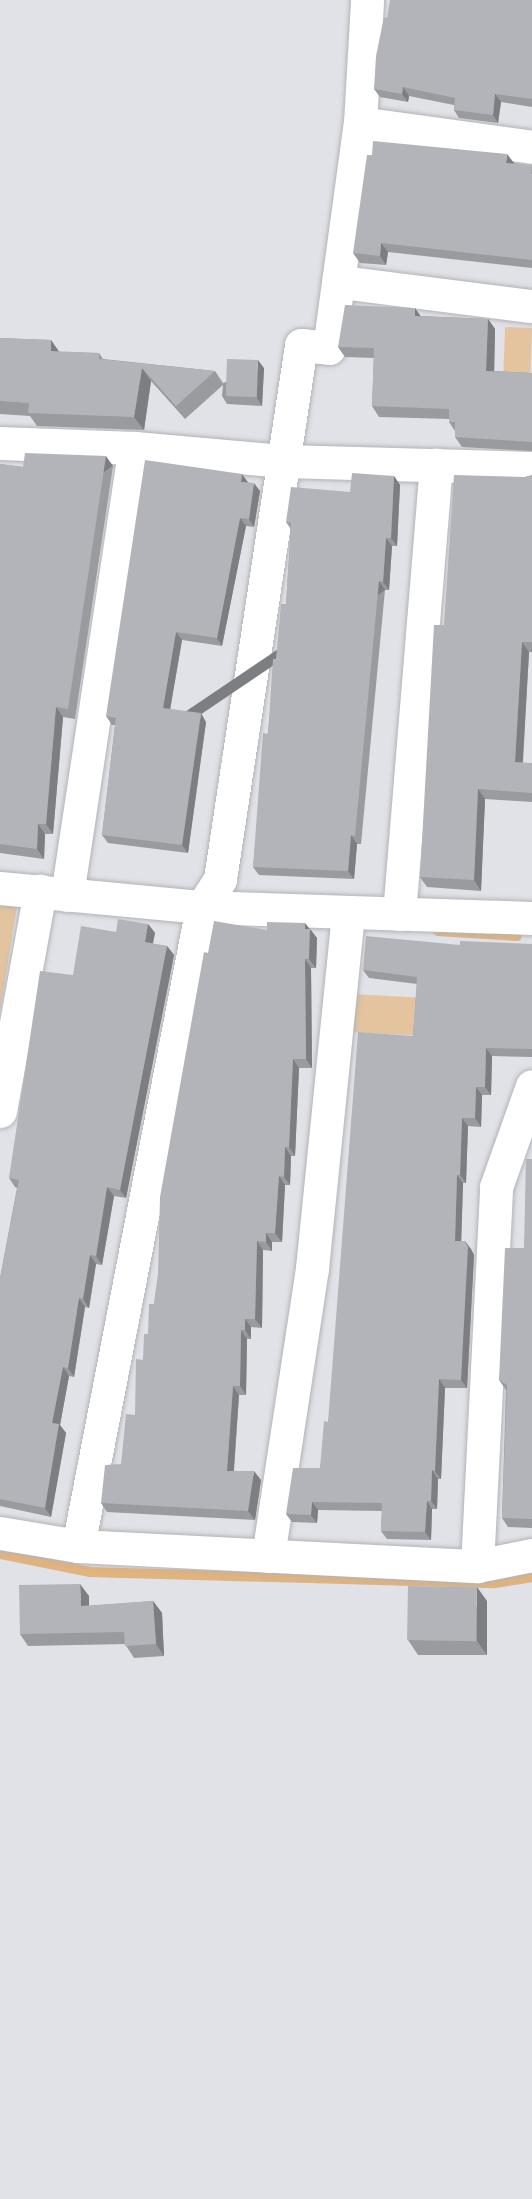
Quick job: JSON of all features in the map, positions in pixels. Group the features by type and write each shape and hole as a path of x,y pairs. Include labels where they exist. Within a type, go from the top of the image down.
{"street":[{"path":"78,1546 202,907 220,879 300,345 329,348 341,282 360,123 367,0"},
{"path":"360,123 532,147"},
{"path":"341,282 532,306"},
{"path":"0,443 135,448 284,460 532,468"},
{"path":"0,1111 53,893 135,448"},
{"path":"399,914 436,465"},
{"path":"0,888 202,907 532,918"},
{"path":"268,1556 312,1268 348,913"},
{"path":"477,1566 496,1187 532,1086"},
{"path":"0,1533 78,1546 477,1566 532,1555"}],"shaded area":[{"path":"505,327 532,328 530,376 503,375"},
{"path":"0,905 17,906 0,1011"},
{"path":"352,994 423,998 421,1036 350,1032"}],"building":[{"path":"390,0 532,0 532,99 495,94 493,115 454,110 455,98 403,87 402,94 374,89 376,56"},
{"path":"373,141 507,154 506,163 532,165 532,260 381,243 380,256 353,253 367,155 372,155"},
{"path":"345,305 415,308 415,316 488,319 486,371 532,373 532,442 455,437 455,422 449,422 449,409 372,406 374,348 338,347"},
{"path":"0,338 51,340 51,351 99,353 99,359 215,371 176,406 142,368 134,417 28,413 29,403 0,401"},
{"path":"227,359 258,360 257,397 226,396"},
{"path":"25,453 106,456 68,709 56,707 46,824 38,824 37,849 0,844 0,464 23,467"},
{"path":"145,460 242,474 241,482 254,483 249,519 240,518 217,638 176,632 163,708 201,713 182,845 102,835 116,718 106,716"},
{"path":"352,473 394,476 391,538 386,538 383,582 379,581 355,836 351,835 348,871 253,867 263,733 268,734 273,659 276,659 281,604 286,604 291,523 286,522 291,487 350,492"},
{"path":"454,475 525,477 532,475 532,642 522,642 515,762 532,763 532,793 478,789 474,880 420,877 434,625 444,625"},
{"path":"118,919 148,924 145,942 167,946 120,1190 107,1187 96,1256 90,1255 83,1299 79,1298 68,1368 63,1367 52,1423 59,1424 45,1508 0,1499 0,1278 19,1180 9,1178 40,971 73,975 81,926 116,932"},
{"path":"214,921 267,930 267,922 305,923 305,929 310,929 309,959 305,959 306,1059 293,1059 289,1147 285,1147 284,1177 279,1176 275,1233 266,1233 266,1242 257,1241 255,1319 245,1319 245,1330 241,1330 240,1386 233,1386 227,1471 254,1471 248,1511 101,1503 105,1465 121,1464 126,1414 135,1415 136,1359 143,1360 144,1334 148,1334 149,1304 154,1304 158,1273 160,1197 204,952 208,953"},
{"path":"366,936 460,945 460,941 532,944 532,1049 486,1048 485,1087 476,1087 475,1118 462,1118 455,1241 465,1241 468,1247 461,1380 439,1379 435,1471 432,1470 431,1501 427,1501 425,1532 381,1531 382,1503 312,1502 311,1515 286,1514 293,1468 320,1468 324,1421 328,1422 358,1032 413,1036 417,977 363,970"},
{"path":"526,1159 532,1159 532,1519 502,1518 507,1385 499,1380 505,1248 524,1248"},
{"path":"80,1584 81,1606 153,1601 156,1644 125,1646 124,1632 20,1634 19,1585"},
{"path":"408,1586 477,1587 476,1641 407,1640"}],"waterway":[{"path":"438,931 517,936"},
{"path":"0,1554 90,1572 495,1583 532,1577"}]}
